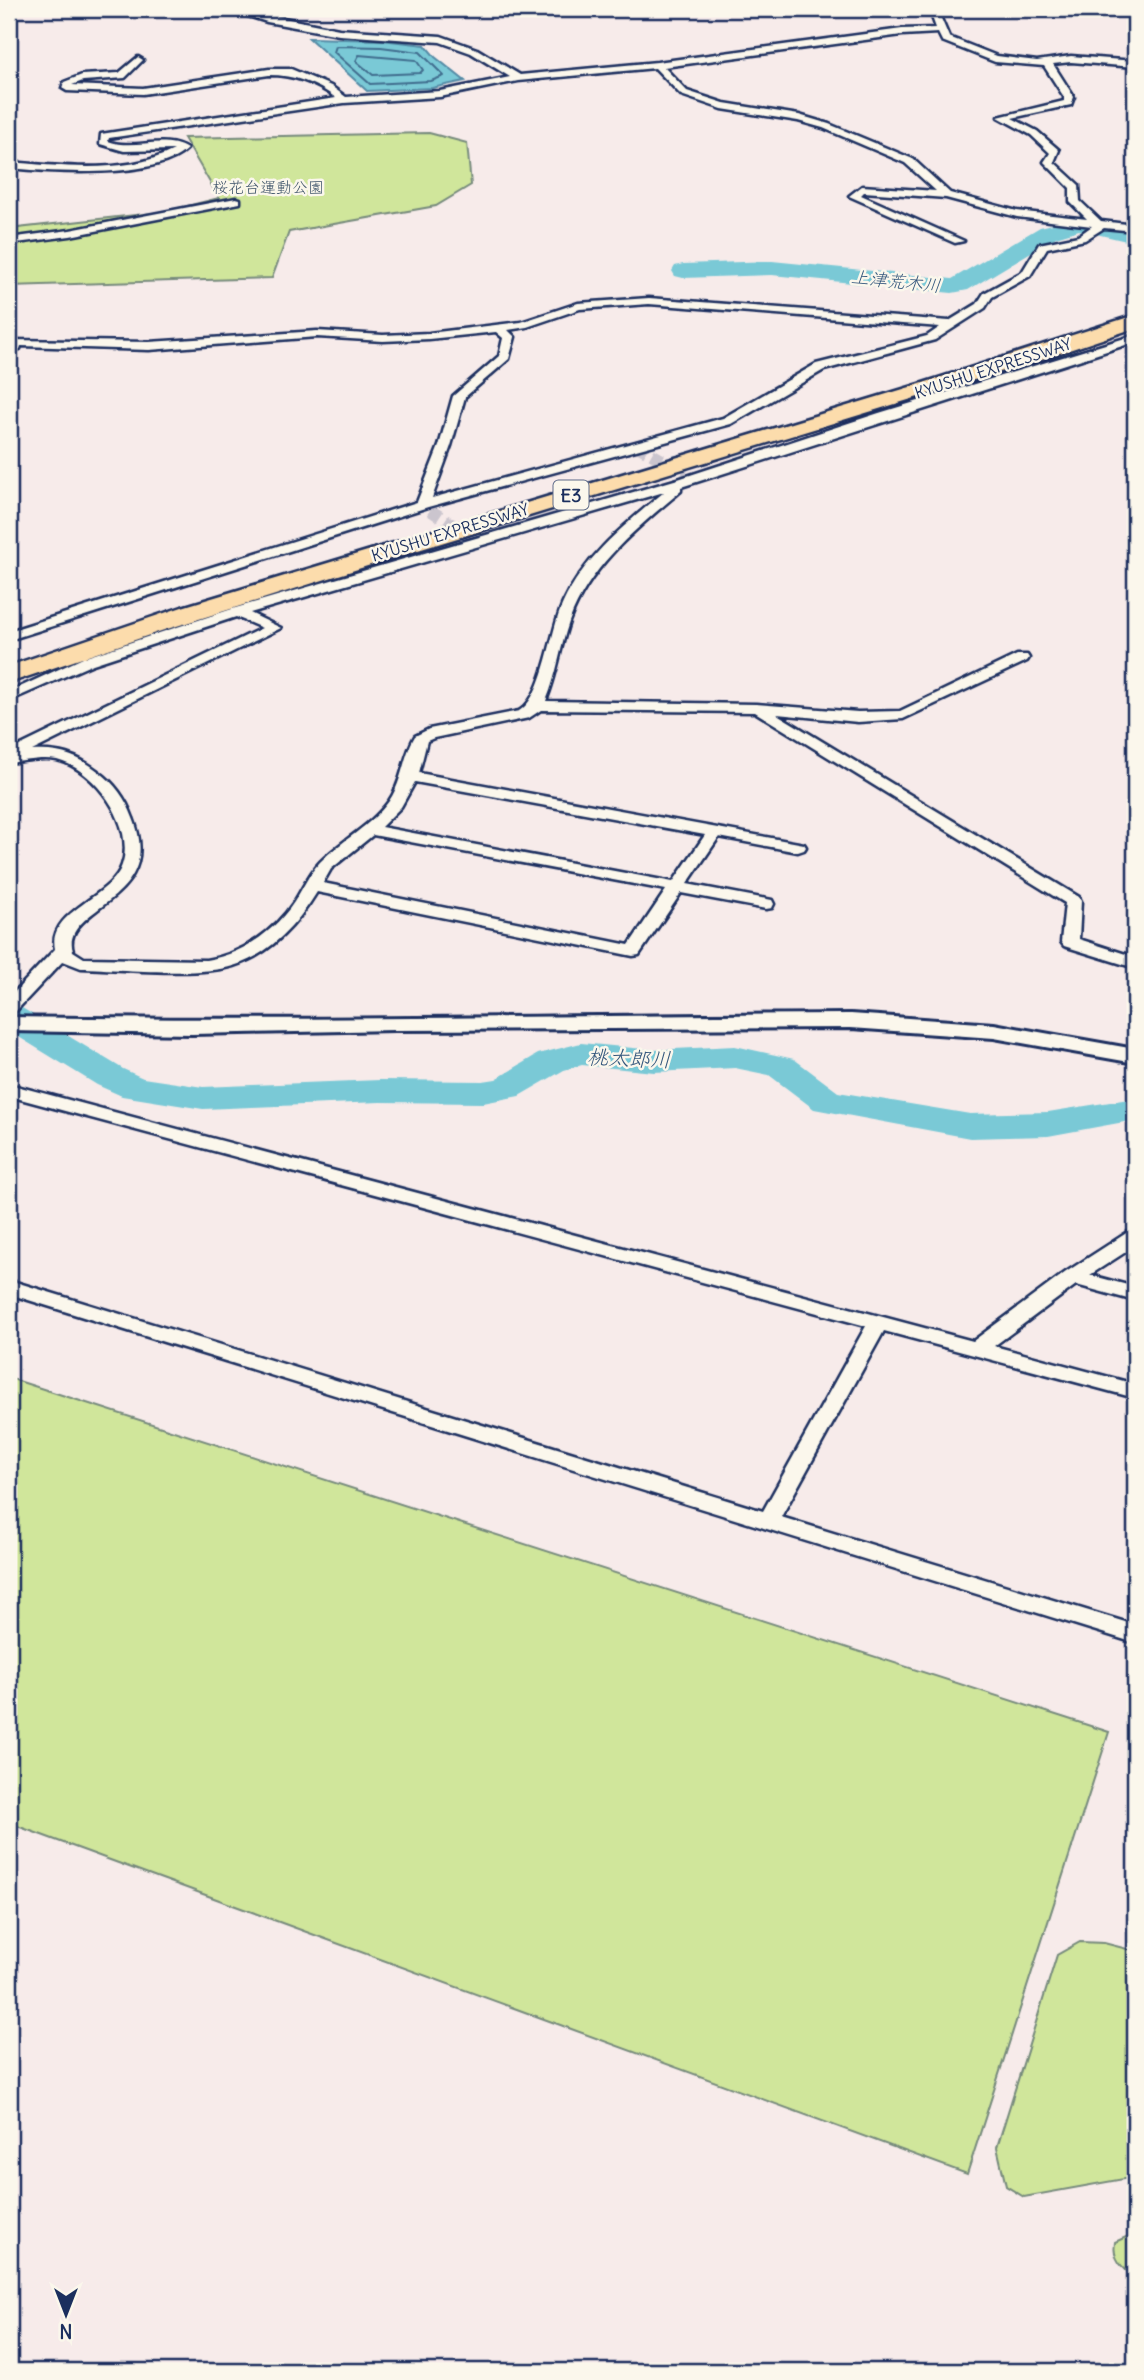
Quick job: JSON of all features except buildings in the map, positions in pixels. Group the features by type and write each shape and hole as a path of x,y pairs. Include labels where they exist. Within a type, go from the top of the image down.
{"highway":[{"name":"KYUSHU EXPRESSWAY","path":"9,655 300,561 820,410 1135,309"},
{"name":"KYUSHU EXPRESSWAY","path":"9,675 125,634 475,523 773,437 1026,359 1135,321"}],"street":[{"path":"230,9 267,19 339,32 441,39 474,51 518,78"},
{"path":"933,9 945,39 995,59 1047,63 1071,59 1135,64"},
{"path":"9,165 80,170 137,165 178,153 181,147 116,150 103,142 104,136 344,100 440,94 518,78 657,65 902,32 941,30"},
{"path":"138,60 122,76 82,78 67,84 67,88 144,92 270,72 291,72 328,89 344,100"},
{"path":"1047,63 1069,97 1068,103 1003,117 1034,133 1055,152 1049,162 1075,187 1076,202 1100,226"},
{"path":"657,65 684,93 722,106 799,118 909,161 946,195"},
{"path":"959,241 854,196 862,189 946,195 1017,214 1100,226 1135,228"},
{"path":"9,241 70,233 236,201"},
{"path":"9,636 427,507 727,421 820,368 931,338 981,306 988,295 1026,274 1043,246 1081,238 1100,226"},
{"path":"9,349 16,347 14,342 149,346 317,334 394,338 500,329 523,325 578,306 623,302 954,325"},
{"path":"427,507 459,396 505,357 509,337 500,329"},
{"path":"9,697 88,662 237,611 687,479 1135,338"},
{"path":"9,757 60,756 86,770 106,784 116,800 129,833 134,851 129,869 118,884 66,926 62,935 62,952 67,958 81,963 206,965 229,962 270,938 298,909 325,866 370,830 395,804 410,776 420,739 429,734 524,715 537,705 563,620 590,568 601,554 687,479"},
{"path":"9,757 274,628 237,611"},
{"path":"537,705 756,708 858,717 904,715 1022,658"},
{"path":"756,708 1073,901 1070,942 1135,963"},
{"path":"410,776 799,848"},
{"path":"370,830 766,904"},
{"path":"314,886 633,951 715,832"},
{"path":"9,1008 62,952"},
{"path":"9,1024 192,1027 395,1023 851,1021 994,1031 1135,1056"},
{"path":"9,1090 1135,1391"},
{"path":"976,1349 1073,1278 1135,1237"},
{"path":"1113,1252 1135,1257"},
{"path":"1073,1278 1135,1294"},
{"path":"9,1287 1135,1634"},
{"path":"768,1521 879,1322"}],"green space":[{"name":"桜花台運動公園","path":"429,133 467,143 471,185 436,206 289,232 272,278 9,286 9,229 163,212 219,198 184,138"},
{"path":"9,1378 1109,1732 967,2174 9,1823"},
{"path":"1080,1942 1104,1943 1135,1951 1135,2177 1024,2197 1006,2186 997,2147 1057,1955"},
{"path":"1135,2233 1135,2277 1119,2262 1114,2248 1115,2242"}],"water":[{"path":"309,38 382,40 425,45 435,57 465,81 432,88 367,91"}],"waterway":[{"name":"上津荒木川","path":"683,271 772,268 952,286 960,285 1048,232 1068,225 1079,224 1135,237"},
{"name":"桃太郎川","path":"9,1016 110,1077 135,1088 203,1098 380,1091 483,1092 506,1088 551,1062 581,1054 654,1061 735,1057 781,1067 827,1101 970,1126 1048,1124 1135,1109"}],"tunnel":[{"path":"636,445 686,474"},
{"path":"430,510 471,537"}]}
